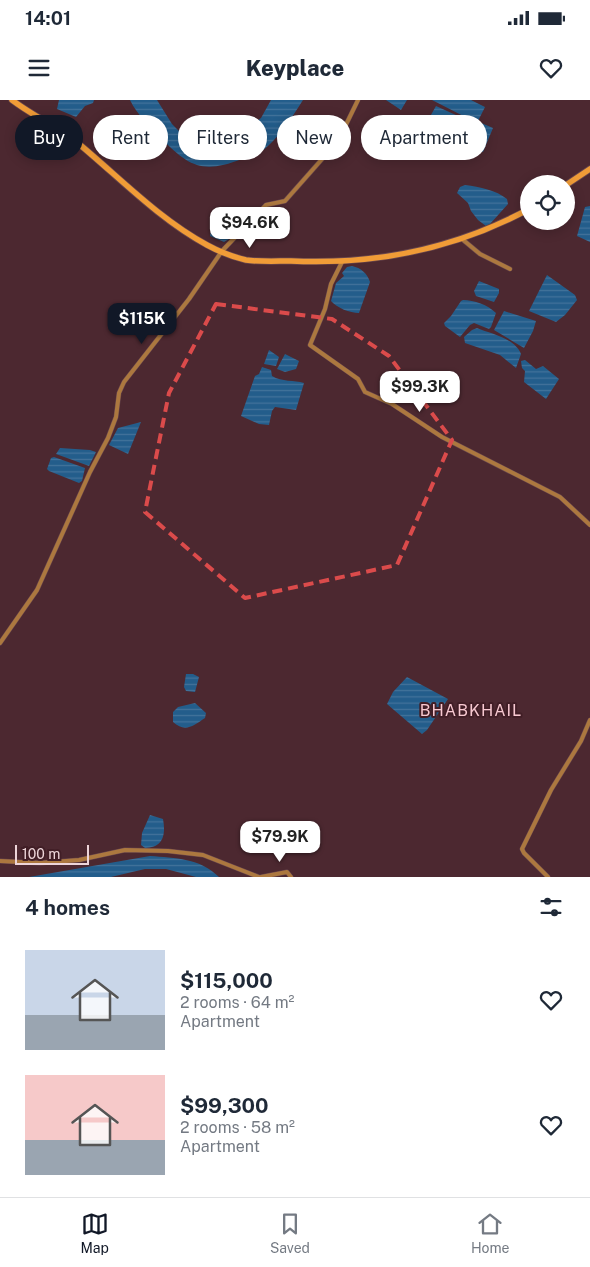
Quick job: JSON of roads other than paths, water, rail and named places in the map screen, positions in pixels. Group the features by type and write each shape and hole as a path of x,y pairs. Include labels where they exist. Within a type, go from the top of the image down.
{"street":[{"path":"12,100 77,142 166,219 207,245 246,260 323,263 368,260 425,250 462,239 503,223 520,214"},
{"path":"0,643 37,590 90,472 108,438 116,417 119,393 124,382 189,300 222,251 266,204 285,201 338,141 358,100"},
{"path":"575,179 590,169"},
{"path":"462,239 480,254 510,269"},
{"path":"342,262 331,284 325,309 310,345 358,379 365,392 392,404 442,437 560,497 590,525"},
{"path":"548,877 522,849 551,790 581,740 590,720"},
{"path":"0,861 40,863 79,860 125,850 168,851 203,855 260,877 287,872 291,877"}],"water":[{"path":"59,100 94,100 93,103 85,106 78,115 71,115 57,109"},
{"path":"130,100 157,100 166,115 140,115"},
{"path":"271,100 303,100 293,115 277,115 277,137 267,146 267,115 263,115"},
{"path":"386,100 407,100 401,110"},
{"path":"432,100 471,100 485,107 481,115 461,115"},
{"path":"436,106 456,115 431,115"},
{"path":"168,118 178,130 178,154 168,145"},
{"path":"487,125 493,128 487,142"},
{"path":"187,160 239,160 228,164 207,167"},
{"path":"465,185 498,193 507,199 508,204 486,226 478,220 468,203 457,193 460,187"},
{"path":"590,206 590,242 577,236 585,207"},
{"path":"223,220 234,224 237,228 234,236 224,242 210,236 214,226"},
{"path":"352,266 363,271 370,282 359,313 344,310 331,301 336,283 344,276 342,273 347,267"},
{"path":"547,275 575,295 577,300 565,315 556,322 529,311"},
{"path":"479,281 499,289 494,302 476,296 474,291"},
{"path":"463,300 481,304 496,313 489,329 474,323 460,337 445,326 444,323"},
{"path":"504,311 536,321 524,348 494,330"},
{"path":"477,328 514,344 521,354 516,368 500,355 465,343 464,337"},
{"path":"269,350 279,357 276,366 264,364"},
{"path":"285,354 299,361 296,369 285,372 277,369"},
{"path":"525,360 536,369 543,366 559,379 546,399 524,382 525,371 522,368 521,361"},
{"path":"262,367 271,370 272,376 276,378 304,383 296,410 275,407 272,411 269,425 259,424 241,416 255,376 259,374"},
{"path":"141,422 128,454 109,445 118,428"},
{"path":"60,448 96,452 89,466 56,454"},
{"path":"54,457 85,468 82,481 79,483 49,471 47,469 51,458"},
{"path":"186,674 193,674 199,677 195,692 186,691 184,687"},
{"path":"407,677 448,699 427,730 422,734 387,704 393,692"},
{"path":"195,703 206,713 205,718 193,726 185,728 173,722 173,712 178,707"},
{"path":"150,815 163,819 164,830 162,839 156,846 145,848 141,845 142,833"},
{"path":"150,856 187,860 204,866 219,877 196,877 166,869 145,869 111,877 29,877"}],"district":[{"name":"BHABKHAIL","path":"471,710"}]}
